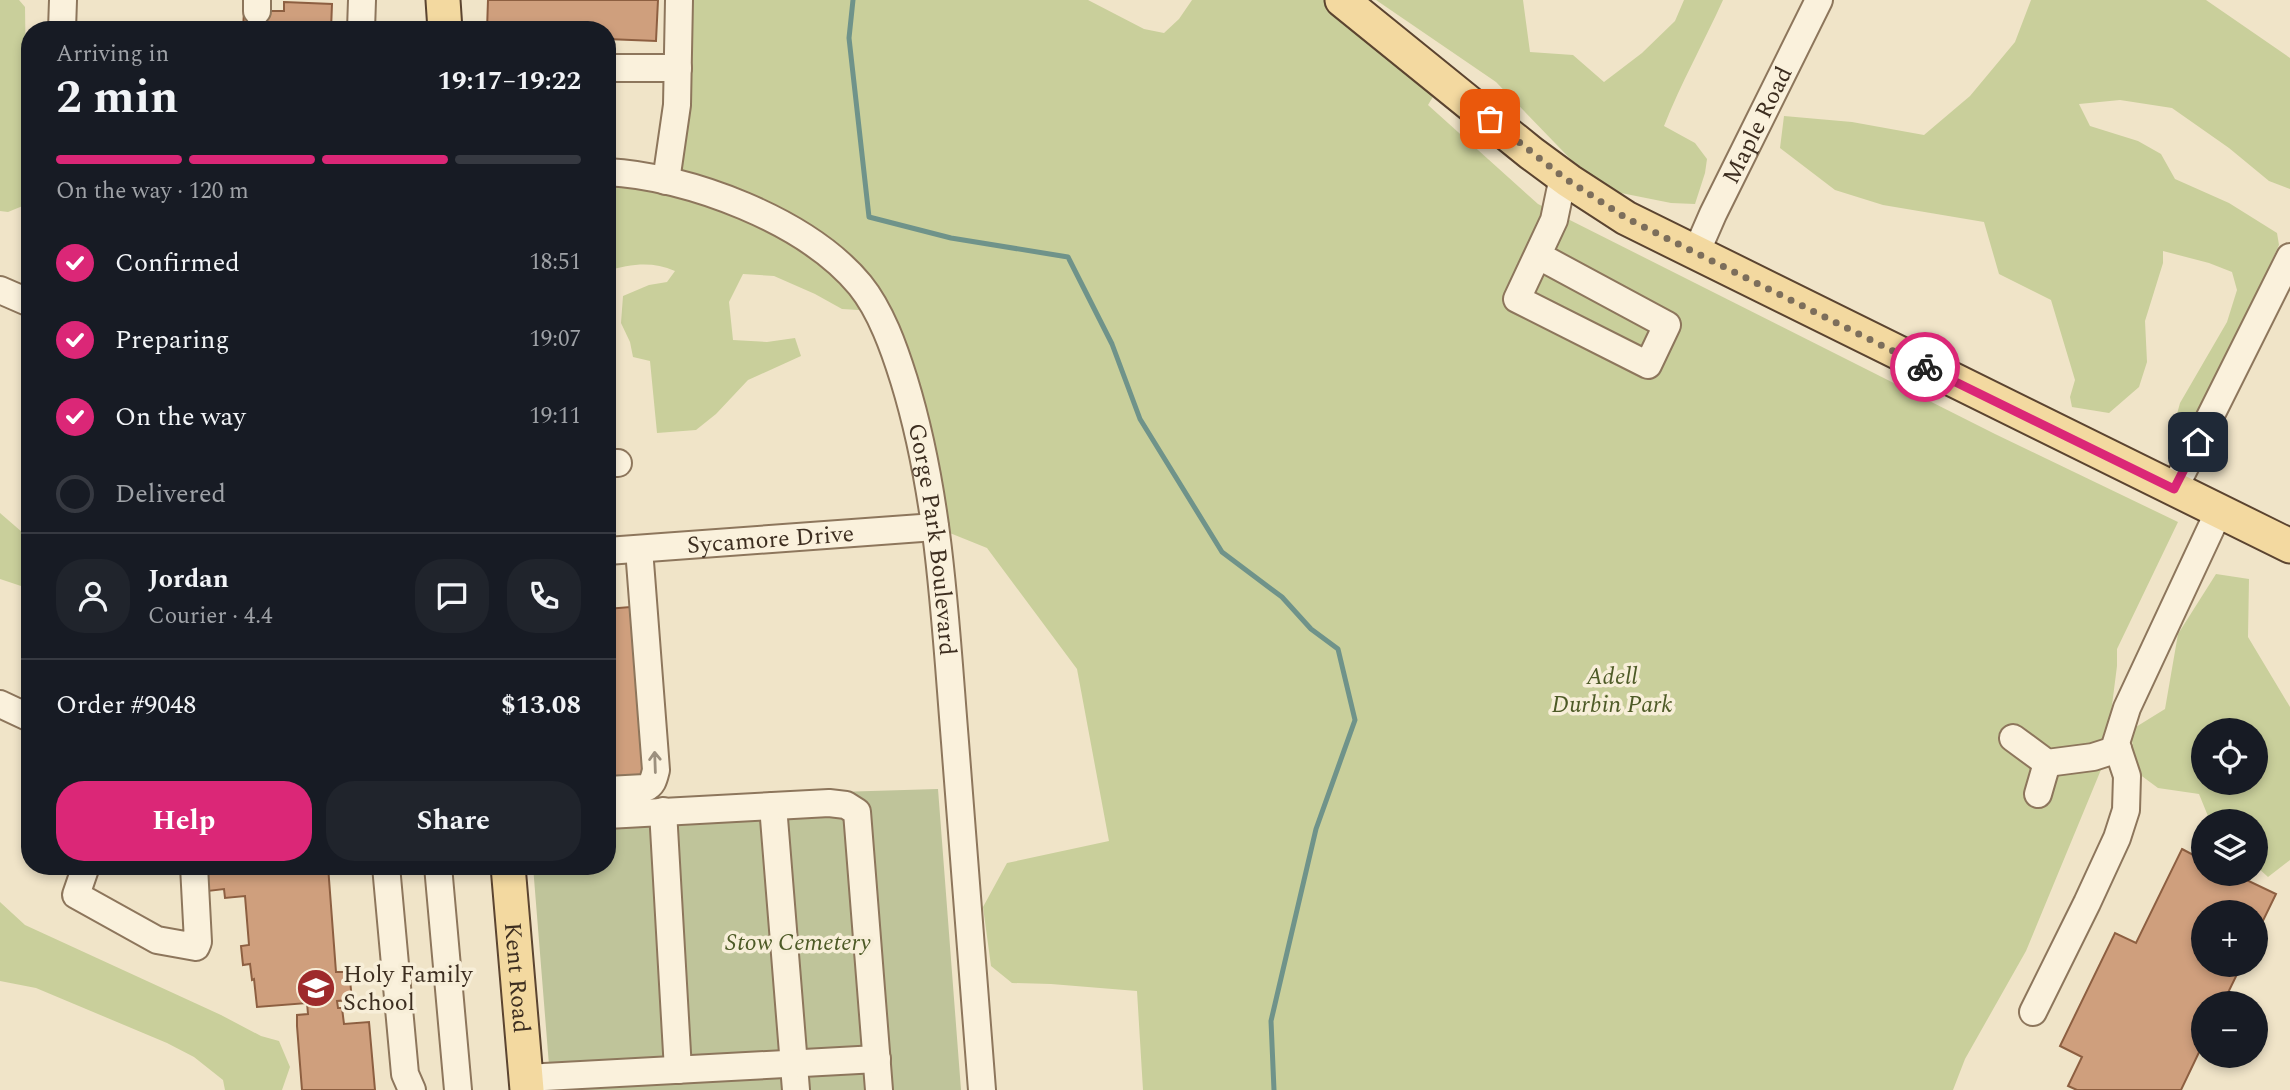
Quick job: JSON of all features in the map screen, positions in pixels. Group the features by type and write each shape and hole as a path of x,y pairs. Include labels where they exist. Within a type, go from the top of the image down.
{"main road":[{"path":"443,0 444,21"},
{"path":"1342,0 1563,177 1626,218 2290,546"},
{"name":"Kent Road","path":"509,875 526,1084"}],"street":[{"path":"62,21 63,0"},
{"path":"666,181 677,105 679,0"},
{"name":"Maple Road","path":"1696,253 1819,0"},
{"path":"616,68 678,68"},
{"name":"Gorge Park Boulevard","path":"616,173 650,176 743,206 805,237 859,283 891,343 915,417 925,459 935,527 951,692 982,1090"},
{"path":"1539,256 1668,325 1648,365 1517,299 1539,256 1553,220 1563,177"},
{"path":"2174,489 2290,257"},
{"path":"0,290 21,299"},
{"path":"2033,1012 2117,838 2126,810 2127,776 2116,743 2127,708 2219,511"},
{"name":"Sycamore Drive","path":"616,550 935,527"},
{"path":"616,790 645,788 654,779 656,770 639,549"},
{"path":"0,704 21,714"},
{"path":"2013,738 2047,763 2093,757 2118,749"},
{"path":"2038,794 2047,763"},
{"path":"616,814 829,803 846,805 857,812 879,1090"},
{"path":"773,806 796,1090"},
{"path":"663,811 678,1070"},
{"path":"83,875 76,895 157,940 196,947 198,942 194,875"},
{"path":"387,875 405,1074 412,1090"},
{"path":"439,875 458,1090"},
{"path":"526,1084 678,1070 712,1079 794,1064 877,1059"}],"green space":[{"path":"0,0 19,0 25,7 25,21 21,21 21,207 8,212 0,211"},
{"name":"Adell Durbin Park","path":"676,0 1088,0 1144,29 1164,33 1179,19 1192,0 1342,0 1443,80 1428,105 1538,204 1995,434 2178,522 2117,649 2105,760 2026,951 1965,1059 1953,1090 1143,1090 1137,991 1012,983 991,966 983,907 1007,863 1109,841 1077,669 987,548 935,527 876,311 842,309 774,276 743,274 729,302 733,340 767,342 795,338 801,356 748,380 716,414 696,430 657,433 650,361 633,357 630,342 621,323 623,296 649,285 667,282 675,271 641,265 616,269 616,173 650,176 661,155"},
{"path":"1376,0 1523,0 1530,52 1573,55 1604,82 1642,53 1675,21 1684,0 1723,0 1664,126 1695,143 1707,159 1695,204 1671,203 1621,193 1583,172 1496,82"},
{"path":"2031,0 2206,0 2290,58 2290,189 2269,181 2229,148 2172,108 2120,100 2079,104 2090,126 2138,141 2161,154 2175,179 2229,203 2277,233 2279,245 2240,328 2201,408 2192,422 2180,432 2174,425 2180,403 2227,322 2237,290 2232,272 2163,251 2163,263 2145,321 2147,362 2139,387 2109,413 2072,407 2070,397 2075,380 2051,300 1999,274 1984,222 1883,205 1835,190 1780,148 1784,116 1852,122 1924,135 1970,96 2015,42"},
{"path":"0,513 21,531 21,586 0,579"},
{"path":"2216,574 2249,579 2248,637 2290,707 2290,860 2268,877 2268,809 2205,809 2199,795 2268,795 2268,718 2191,718 2191,793 2158,788 2135,771 2131,730 2165,709 2178,634"},
{"name":"Stow Cemetery","path":"938,789 961,1090 551,1090 534,875 616,875 616,799"},
{"path":"0,902 25,925 261,1036 279,1041 290,1067 282,1090 225,1090 223,1080 194,1057 167,1043 36,988 0,981"}],"building":[{"path":"488,0 658,0 656,41 616,39 616,21 487,21"},
{"path":"284,2 332,4 331,21 243,21 244,11 284,11"},
{"path":"630,607 645,777 616,779 616,608"},
{"path":"2182,849 2191,854 2191,886 2259,886 2276,894 2268,910 2268,900 2191,900 2191,977 2236,977 2229,991 2191,991 2192,1068 2181,1090 2077,1090 2068,1086 2082,1057 2060,1046 2115,933 2136,943"},
{"path":"207,875 329,875 336,972 345,972 346,980 350,980 352,1000 337,1001 338,1008 342,1008 344,1024 369,1022 375,1090 302,1090 297,1015 308,1014 307,1003 257,1007 250,964 243,965 241,946 249,945 245,896 225,898 224,889 208,891"}],"waterway":[{"path":"853,0 849,38 869,217 951,238 1068,257 1112,344 1140,419 1222,552 1282,597 1311,629 1338,649 1355,720 1316,829 1271,1021 1274,1090"}],"way so far":[{"path":"1490,119 1563,177 1626,218 1925,367"}],"place":[{"name":"Holy Family School","path":"316,988"}],"route":[{"path":"1925,367 2174,489 2198,442"}]}
